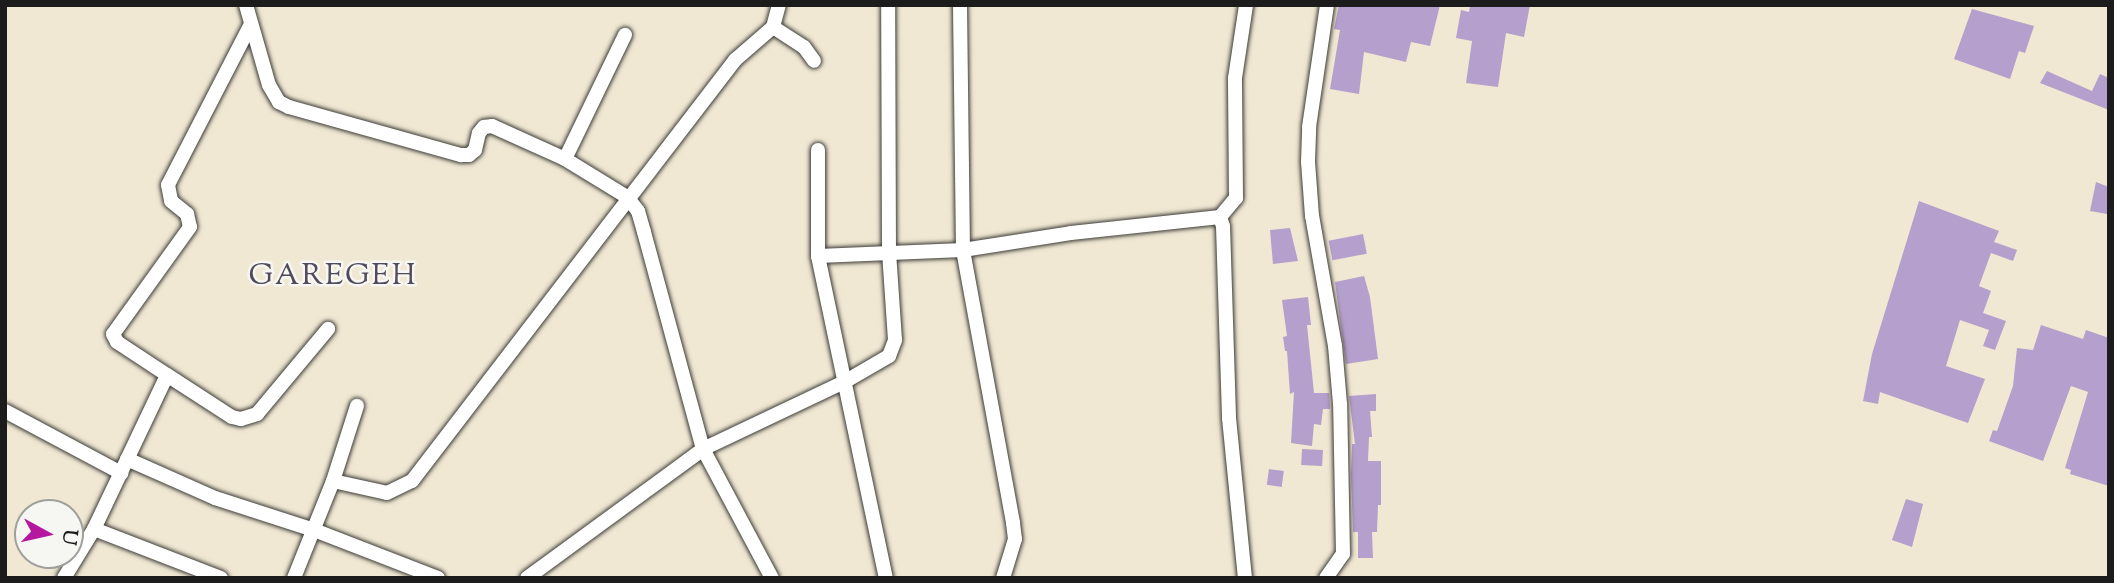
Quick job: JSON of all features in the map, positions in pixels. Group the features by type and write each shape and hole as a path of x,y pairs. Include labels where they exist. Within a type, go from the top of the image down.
{"street":[{"path":"246,5 269,85 279,102 461,155 469,155 475,150 479,132 484,127 492,126 565,159 627,197 641,222 703,449 772,578"},
{"path":"333,481 387,493 412,481 627,197 735,61 773,27 779,5"},
{"path":"527,578 703,449 883,362 894,348 889,251 888,5"},
{"path":"960,5 963,250 1015,539 1003,578"},
{"path":"1245,578 1229,418 1220,217 1236,198 1235,78 1246,5"},
{"path":"1326,578 1343,554 1340,404 1335,346 1312,216 1308,162 1309,127 1327,5"},
{"path":"251,24 168,185 171,201 187,214 190,228 113,334 117,342 232,417 250,418 257,414 328,329"},
{"path":"773,27 804,47 814,61"},
{"path":"565,159 625,35"},
{"path":"818,150 818,256 886,578"},
{"path":"818,256 963,250 1071,233 1220,217"},
{"path":"64,578 94,529 166,375"},
{"path":"294,578 333,481 357,406"},
{"path":"5,411 121,473"},
{"path":"127,459 215,498 314,530 438,578"},
{"path":"94,529 221,578"}],"building":[{"path":"1339,5 1440,5 1430,46 1411,42 1406,62 1364,52 1359,94 1330,89 1340,30 1334,29"},
{"path":"1470,5 1530,5 1524,37 1506,33 1498,87 1466,83 1472,41 1456,38 1461,10 1469,12"},
{"path":"1972,9 2034,26 2025,53 2019,51 2010,79 1954,59"},
{"path":"2047,71 2092,91 2100,74 2109,78 2109,110 2040,83"},
{"path":"2096,182 2109,187 2107,214 2090,211"},
{"path":"1919,201 1999,231 1994,242 2017,250 2013,261 1991,253 1979,286 1991,291 1983,313 2006,321 1995,350 1983,346 1989,330 1960,320 1946,366 1985,379 1968,423 1880,392 1878,404 1863,401 1872,354"},
{"path":"1290,228 1298,261 1273,264 1270,230"},
{"path":"1363,234 1367,254 1332,260 1329,241"},
{"path":"1364,276 1370,297 1378,359 1346,364 1335,282"},
{"path":"1308,297 1311,325 1307,325 1314,393 1329,393 1330,405 1330,409 1323,409 1321,425 1314,424 1312,446 1291,443 1294,392 1290,394 1287,351 1283,337 1287,336 1282,300"},
{"path":"2041,325 2083,339 2086,330 2109,338 2109,486 2070,474 2071,470 2065,468 2088,392 2071,386 2043,461 1989,441 1993,430 1997,431 2013,386 2017,348 2033,350"},
{"path":"1376,394 1376,411 1370,411 1372,437 1369,437 1368,461 1381,461 1381,505 1378,505 1377,532 1372,532 1373,558 1358,558 1358,532 1353,532 1351,475 1352,444 1355,444 1349,396"},
{"path":"1302,449 1323,450 1322,466 1301,465"},
{"path":"1269,469 1284,471 1282,487 1267,485"},
{"path":"1906,499 1923,504 1912,547 1892,540"}],"district":[{"name":"GAREGEH","path":"333,277"}]}
